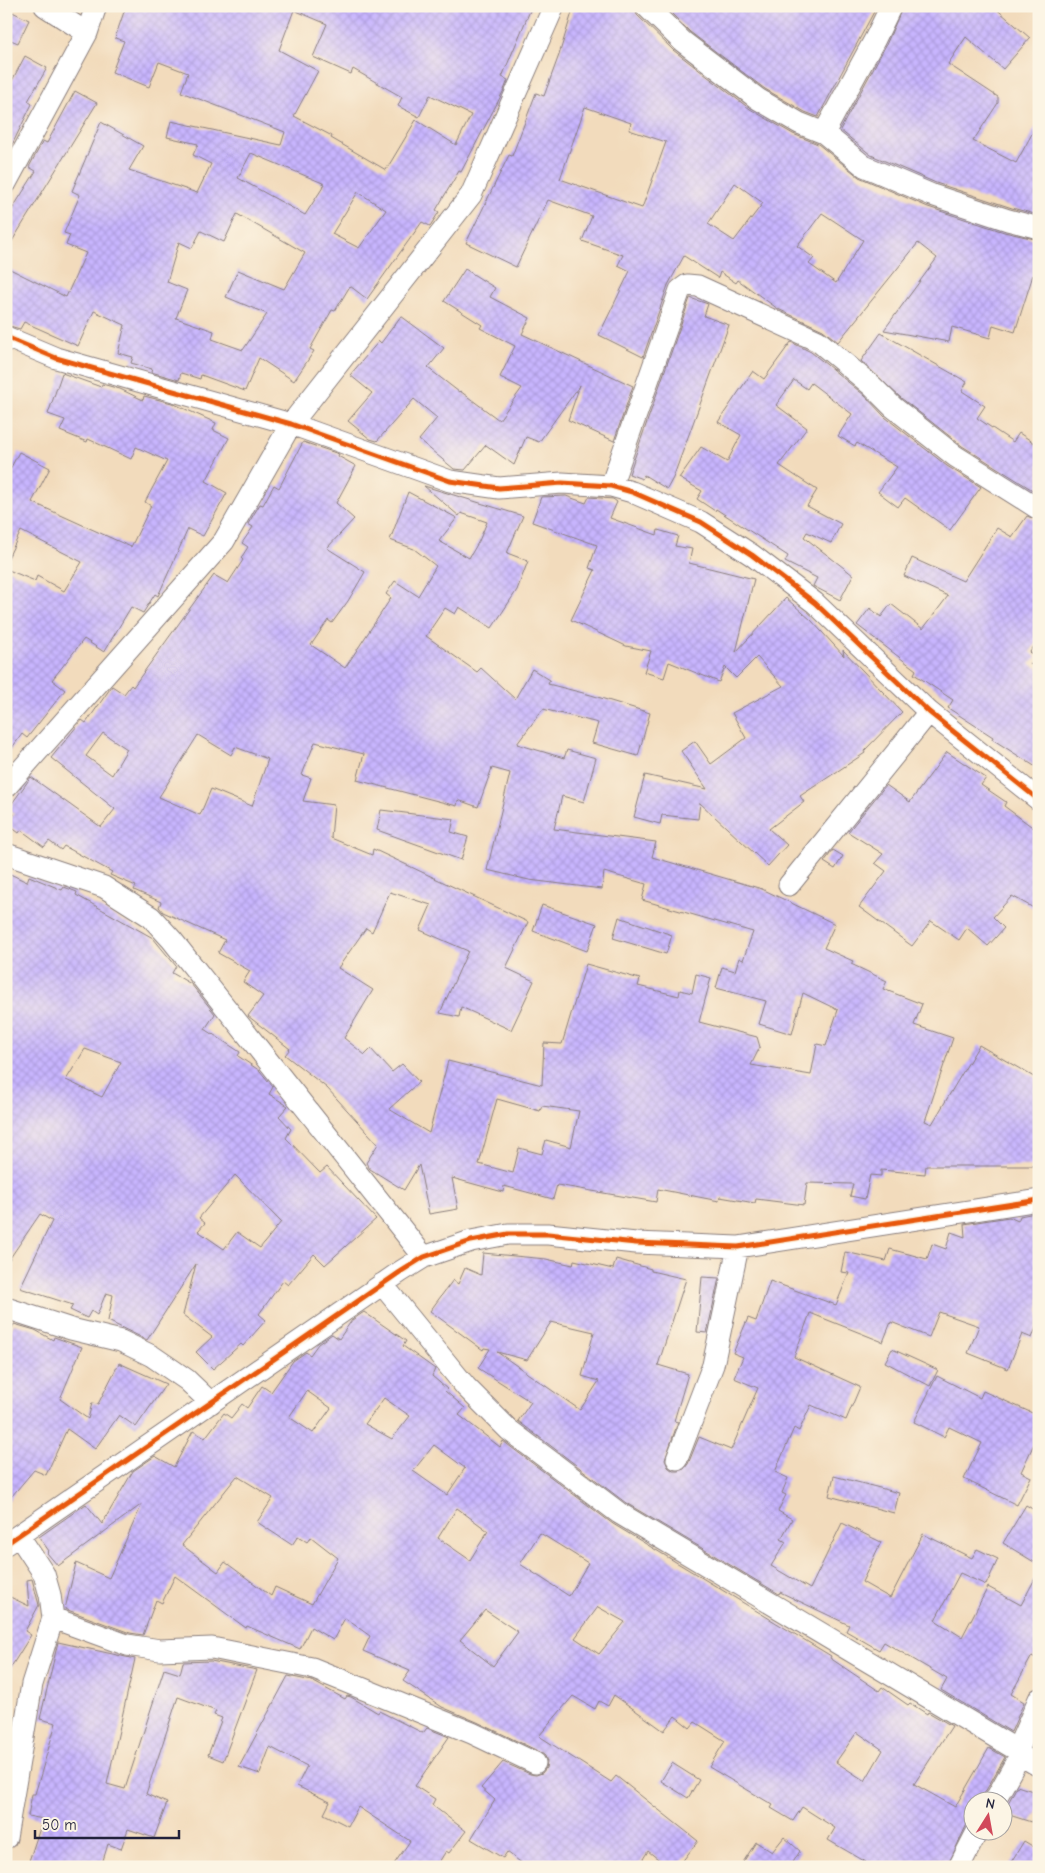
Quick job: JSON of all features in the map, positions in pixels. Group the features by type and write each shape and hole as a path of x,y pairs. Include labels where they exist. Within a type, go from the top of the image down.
{"street":[{"path":"46,6 87,33"},
{"path":"6,183 87,33 96,6"},
{"path":"6,787 224,541 291,424 471,195 554,6"},
{"path":"646,6 682,41 758,99 799,123 824,133 864,166 932,195 1039,228"},
{"path":"824,133 891,6"},
{"path":"611,486 680,290 688,285 698,286 818,341 872,386 893,407 955,456 1039,509"},
{"path":"7,340 56,358 291,424 450,481 499,488 562,484 611,486 632,492 701,522 752,555 814,602 929,712 1039,800"},
{"path":"789,885 929,712"},
{"path":"6,854 104,887 151,917 178,947 424,1257"},
{"path":"6,1838 32,1684 53,1618 50,1595 44,1574 12,1540 382,1284 424,1257 471,1241 508,1234 548,1234 636,1243 738,1247 1039,1200"},
{"path":"677,1459 713,1365 738,1247"},
{"path":"382,1284 466,1387 509,1430 618,1513 1039,1766"},
{"path":"6,1308 70,1329 120,1341 152,1356 187,1380 211,1403"},
{"path":"53,1618 127,1645 160,1650 212,1648 312,1668 472,1733 535,1763"},
{"path":"1000,1790 1018,1753 1039,1699"},
{"path":"959,1867 973,1840"}],"building":[{"path":"126,6 532,6 502,77 508,80 504,90 461,172 459,171 436,210 439,212 430,226 422,222 367,299 350,286 335,311 332,310 310,349 314,351 294,381 259,358 245,391 201,375 200,379 181,373 179,380 151,372 152,369 131,363 133,357 118,353 125,325 94,311 78,346 24,322 20,329 6,325 6,267 66,297 86,253 66,245 70,235 64,233 80,195 72,191 101,122 143,146 129,170 197,193 211,164 193,155 198,144 167,137 171,121 281,145 285,132 181,92 188,73 159,62 149,87 112,72 124,41 115,38","holes":["294,10 327,24 313,57 351,74 353,69 402,97 398,106 419,117 430,95 471,115 456,145 416,120 386,170 331,138 332,136 294,116 318,71 279,50","251,153 325,184 305,215 238,178","358,192 386,210 359,248 332,234","237,214 305,253 284,289 238,270 226,297 267,314 243,350 212,339 214,331 176,318 187,290 167,282 179,242 192,248 201,231 224,242"]},
{"path":"574,6 634,6 637,15 673,50 750,109 793,134 818,144 859,177 928,207 1004,232 1039,240 1039,277 1033,275 1015,332 993,325 990,338 952,327 949,342 884,330 937,258 918,243 838,342 823,330 778,309 738,280 736,283 720,272 718,278 684,256 668,285 643,357 599,335 630,271 618,265 623,255 582,241 592,216 548,200 516,267 466,243 509,155 512,156 536,93 544,96","holes":["585,107 631,123 629,130 666,142 642,208 560,179","735,183 763,203 734,241 708,224","822,213 863,240 836,283 809,264 814,258 797,246"]},
{"path":"664,6 877,6 818,117 805,112 765,89 690,32"},
{"path":"903,6 993,6 1030,38 1003,69 966,37 948,64 998,97 998,103 973,141 1016,163 1039,121 1039,215 936,183 871,155 840,130 886,45"},
{"path":"6,9 29,20 18,43 6,38"},
{"path":"25,56 47,68 28,101 32,104 7,155 6,92"},
{"path":"75,91 97,103 6,251 6,219 36,171 29,167 43,141 47,143"},
{"path":"465,269 495,288 490,297 530,318 522,334 633,386 614,441 568,420 580,385 539,442 526,437 514,465 486,445 465,470 454,469 419,440 437,418 414,399 377,441 370,439 348,421 372,393 350,375 379,341 381,343 401,316 444,348 428,368 499,420 522,388 500,377 515,346 480,328 482,325 444,301"},
{"path":"690,298 708,304 704,316 729,325 673,478 667,489 644,475 642,479 629,474"},
{"path":"881,333 967,382 962,391 985,406 977,418 1013,442 1019,433 1039,446 1039,494 962,446 901,398 861,361"},
{"path":"791,342 811,352 864,395 885,417 947,466 981,487 950,530 905,498 898,507 878,492 897,467 857,443 855,446 838,436 852,414 811,383 807,389 794,380 776,405 807,428 779,465 817,490 807,506 841,524 831,543 807,532 804,537 853,575 840,600 813,586 817,578 785,562 788,556 716,509 715,511 697,499 702,491 679,478 701,447 727,462 741,435 718,422 753,371 764,379"},
{"path":"62,373 101,387 102,384 120,389 143,400 144,396 172,403 216,423 213,430 229,438 206,481 227,493 203,536 188,529 158,596 155,594 143,613 131,607 104,652 84,639 52,680 65,690 27,738 22,734 6,756 6,569 35,581 37,576 64,591 82,562 21,531 6,562 6,477 19,452 50,468 32,502 131,547 151,506 145,502 167,461 136,447 131,459 88,439 87,442 60,431 65,420 48,414"},
{"path":"303,442 339,454 338,456 356,466 336,503 354,519 327,548 365,572 332,623 328,620 311,645 345,668 391,598 386,594 395,581 418,596 436,566 414,549 390,540 408,492 457,518 439,541 469,558 487,522 461,513 459,516 424,486 523,516 507,553 528,561 517,590 492,628 459,607 455,614 445,608 426,636 477,672 481,668 515,699 532,669 550,680 548,684 650,713 638,756 592,743 598,723 543,709 517,744 564,758 567,750 596,758 584,802 562,796 554,829 656,842 652,857 762,889 835,924 824,948 853,961 851,964 887,981 883,989 922,1004 914,1025 953,1038 925,1121 932,1124 979,1045 1039,1080 1039,1166 926,1166 925,1174 881,1170 881,1176 870,1175 865,1199 850,1196 853,1184 807,1183 804,1205 756,1199 755,1203 720,1197 719,1201 658,1189 656,1202 557,1185 553,1199 504,1186 503,1192 452,1178 458,1209 429,1214 419,1165 404,1190 370,1169 366,1163 378,1144 327,1088 285,1055 290,1049 248,1016 263,996 243,982 250,971 218,953 225,940 163,912 159,907 161,902 134,890 136,886 110,875 112,872 64,846 61,850 49,841 44,847 21,830 19,833 7,824 14,814 8,809 31,777 101,827 115,809 51,758 82,720 86,723 112,686 124,694 131,685 133,687 214,575 228,583 243,560 241,558 248,547 242,543 253,527 248,524 260,504 263,505 274,485 279,488","holes":["103,733 127,749 112,775 86,756","198,735 231,755 235,747 268,759 252,806 211,789 200,815 159,797","315,742 364,754 357,780 457,806 458,800 478,807 492,768 510,773 487,870 529,880 602,889 604,872 646,884 642,900 753,932 743,960 739,958 735,971 722,967 716,988 766,1001 759,1024 792,1034 803,993 838,1010 826,1046 817,1044 811,1075 751,1065 760,1047 757,1037 699,1022 711,978 696,974 692,993 680,990 679,996 638,986 640,979 586,964 562,1044 544,1043 542,1085 448,1061 429,1133 389,1109 419,1082 402,1064 392,1072 371,1049 365,1055 344,1038 373,990 338,968 366,928 372,932 390,892 431,905 420,930 468,951 440,1013 459,1017 461,1007 511,1030 534,981 506,968 528,922 373,849 372,855 331,838 334,805 303,801 311,778 302,775","497,1099 540,1111 542,1106 579,1111 571,1147 546,1140 542,1154 519,1148 513,1173 479,1164"]},
{"path":"566,496 586,503 589,497 613,499 617,502 610,518 657,535 658,530 678,536 675,546 692,549 689,563 754,579 736,652 786,598 811,620 844,656 843,650 902,712 864,751 865,753 800,796 804,802 769,829 787,845 768,866 700,803 698,819 662,815 660,824 634,817 645,775 707,789 681,751 695,741 711,764 746,738 732,713 783,686 757,657 736,678 725,667 719,682 669,662 664,678 644,672 651,651 626,646 571,620 595,570 589,568 597,545 532,522 541,497"},
{"path":"1027,516 1039,521 1039,639 1030,652 1036,657 1030,664 1039,669 1039,769 948,708 953,700 914,674 916,670 857,625 870,608 881,617 891,604 923,629 948,596 904,576 912,558 963,581 997,528 1012,537"},
{"path":"947,752 986,778 981,785 1006,802 1004,806 1039,832 1039,911 1012,896 993,917 1004,928 988,946 967,928 959,940 931,921 912,946 859,907 886,871 875,863 883,854 848,832 886,785 910,802"},
{"path":"381,810 454,819 451,832 468,837 461,860 377,830"},
{"path":"833,850 843,856 835,869 824,862"},
{"path":"6,872 27,882 29,876 62,890 64,887 77,892 76,895 153,938 176,966 172,973 191,984 215,1014 205,1029 240,1052 238,1056 260,1071 273,1087 269,1094 288,1106 279,1116 291,1129 286,1138 320,1173 327,1167 376,1219 325,1265 314,1254 288,1285 283,1281 259,1314 266,1320 243,1346 241,1344 213,1369 196,1352 212,1337 183,1315 196,1264 147,1340 108,1321 113,1295 106,1293 97,1315 91,1311 87,1318 70,1310 73,1305 20,1288 52,1221 40,1214 6,1264","holes":["85,1049 121,1062 102,1097 66,1080","235,1175 281,1222 260,1248 237,1232 224,1249 198,1231 205,1223 199,1218"]},
{"path":"542,905 597,924 587,951 533,931"},
{"path":"619,917 672,935 666,954 613,938"},
{"path":"1039,1214 1039,1320 1032,1338 1022,1334 1008,1369 968,1353 979,1326 939,1312 929,1337 891,1322 883,1342 810,1313 794,1357 860,1387 846,1420 811,1405 799,1431 794,1428 775,1472 788,1478 782,1493 786,1495 778,1511 792,1519 781,1539 786,1542 771,1566 810,1589 842,1523 881,1542 862,1582 890,1598 923,1534 972,1558 977,1549 998,1559 986,1585 960,1573 935,1620 962,1637 988,1587 1021,1605 1039,1571 1039,1660 1032,1656 1011,1694 1024,1702 1011,1732 941,1690 947,1679 884,1642 879,1650 846,1631 849,1625 780,1592 779,1594 626,1503 518,1421 531,1402 478,1368 490,1349 484,1348 483,1350 430,1311 453,1280 458,1284 465,1268 481,1275 483,1253 546,1259 573,1265 574,1260 613,1269 616,1259 651,1269 651,1271 686,1279 658,1365 688,1374 674,1421 678,1422 665,1460 668,1467 673,1471 678,1471 684,1469 688,1464 699,1437 731,1450 758,1388 734,1378 743,1357 733,1353 748,1318 756,1321 770,1281 836,1305 849,1273 841,1272 845,1252 886,1261 890,1249 927,1259 932,1244 946,1249 951,1232 965,1237 964,1224 1009,1217 1018,1221 1020,1216","holes":["551,1322 594,1332 582,1376 599,1381 580,1410 497,1352 527,1360"]},
{"path":"702,1277 719,1278 707,1333 697,1332"},
{"path":"364,1312 406,1341 403,1346 435,1369 432,1376 447,1389 445,1391 465,1408 459,1415 500,1447 503,1441 613,1524 831,1656 830,1658 879,1691 882,1687 908,1705 910,1703 952,1726 914,1784 955,1807 962,1795 962,1835 947,1867 865,1867 866,1862 828,1840 835,1828 802,1807 793,1821 771,1808 773,1805 709,1767 725,1741 695,1722 690,1728 675,1716 664,1731 614,1695 608,1706 599,1701 595,1709 573,1696 539,1736 611,1782 616,1776 698,1841 678,1867 668,1867 648,1851 638,1867 527,1867 507,1852 503,1858 471,1839 495,1800 481,1788 503,1762 536,1775 542,1773 546,1768 545,1756 442,1707 403,1681 410,1671 363,1651 370,1636 345,1618 333,1640 311,1627 300,1649 247,1626 246,1628 175,1576 162,1603 156,1600 143,1635 130,1633 65,1609 76,1563 109,1578 142,1504 58,1566 47,1553 49,1551 39,1537 86,1504 102,1524 133,1471 155,1456 174,1467 193,1431 205,1438 224,1413 231,1418 242,1404 247,1408 262,1386 271,1392 293,1361 306,1352 310,1355 318,1344 332,1334 339,1339 352,1320","holes":["307,1391 331,1408 313,1433 289,1417","384,1398 410,1416 392,1439 365,1424","434,1445 465,1468 447,1495 413,1471","237,1476 273,1498 257,1522 292,1545 298,1536 307,1542 311,1537 338,1558 312,1604 275,1587 271,1596 225,1562 218,1572 182,1545","457,1508 488,1531 470,1560 438,1538","540,1533 588,1563 569,1596 520,1564","598,1607 625,1622 599,1654 575,1638","485,1610 518,1632 493,1666 460,1640","857,1732 883,1750 865,1781 836,1762"]},
{"path":"14,1324 35,1330 53,1340 54,1337 82,1347 60,1399 88,1419 92,1403 98,1404 119,1363 166,1384 136,1427 119,1415 95,1449 67,1429 46,1475 34,1470 6,1503 6,1339"},
{"path":"892,1349 938,1370 930,1386 885,1362"},
{"path":"937,1376 980,1398 983,1391 1039,1416 1039,1433 1021,1472 1031,1477 1017,1505 964,1479 982,1443 949,1427 944,1437 914,1422"},
{"path":"834,1476 899,1493 894,1513 829,1496"},
{"path":"1026,1505 1039,1513 1039,1565 1003,1543"},
{"path":"32,1579 39,1605 25,1631 31,1635 6,1675 6,1595 29,1606 27,1580"},
{"path":"58,1642 135,1659 107,1784 125,1789 164,1669 180,1674 183,1662 211,1661 257,1670 223,1761 208,1755 222,1718 214,1715 216,1711 178,1697 146,1794 167,1803 154,1838 128,1829 121,1849 108,1844 101,1867 27,1867 43,1819 28,1816 32,1794 35,1794 56,1723 40,1719"},
{"path":"288,1676 312,1681 345,1699 347,1696 351,1697 378,1713 379,1711 423,1733 427,1728 449,1737 415,1786 435,1799 432,1805 466,1831 449,1853 446,1851 436,1867 392,1867 410,1841 358,1807 348,1826 324,1814 330,1802 297,1786 307,1766 270,1747 260,1774 239,1767"},
{"path":"989,1748 1005,1757 986,1790 965,1790"},
{"path":"672,1763 699,1780 688,1798 661,1781"},
{"path":"1017,1786 1039,1793 1039,1808 1031,1822 1012,1816 1012,1796"},
{"path":"784,1837 800,1851 792,1864 796,1867 740,1867 756,1842 772,1852"},
{"path":"1024,1841 1039,1850 1039,1867 1008,1867"}],"cycle path":[{"path":"6,337 56,358 291,424 450,481 499,488 562,483 611,486 632,492 701,522 752,555 815,603 929,712 1039,800"},
{"path":"6,1544 400,1272 424,1257 471,1241 508,1234 548,1234 636,1243 738,1247 1039,1200"}]}
